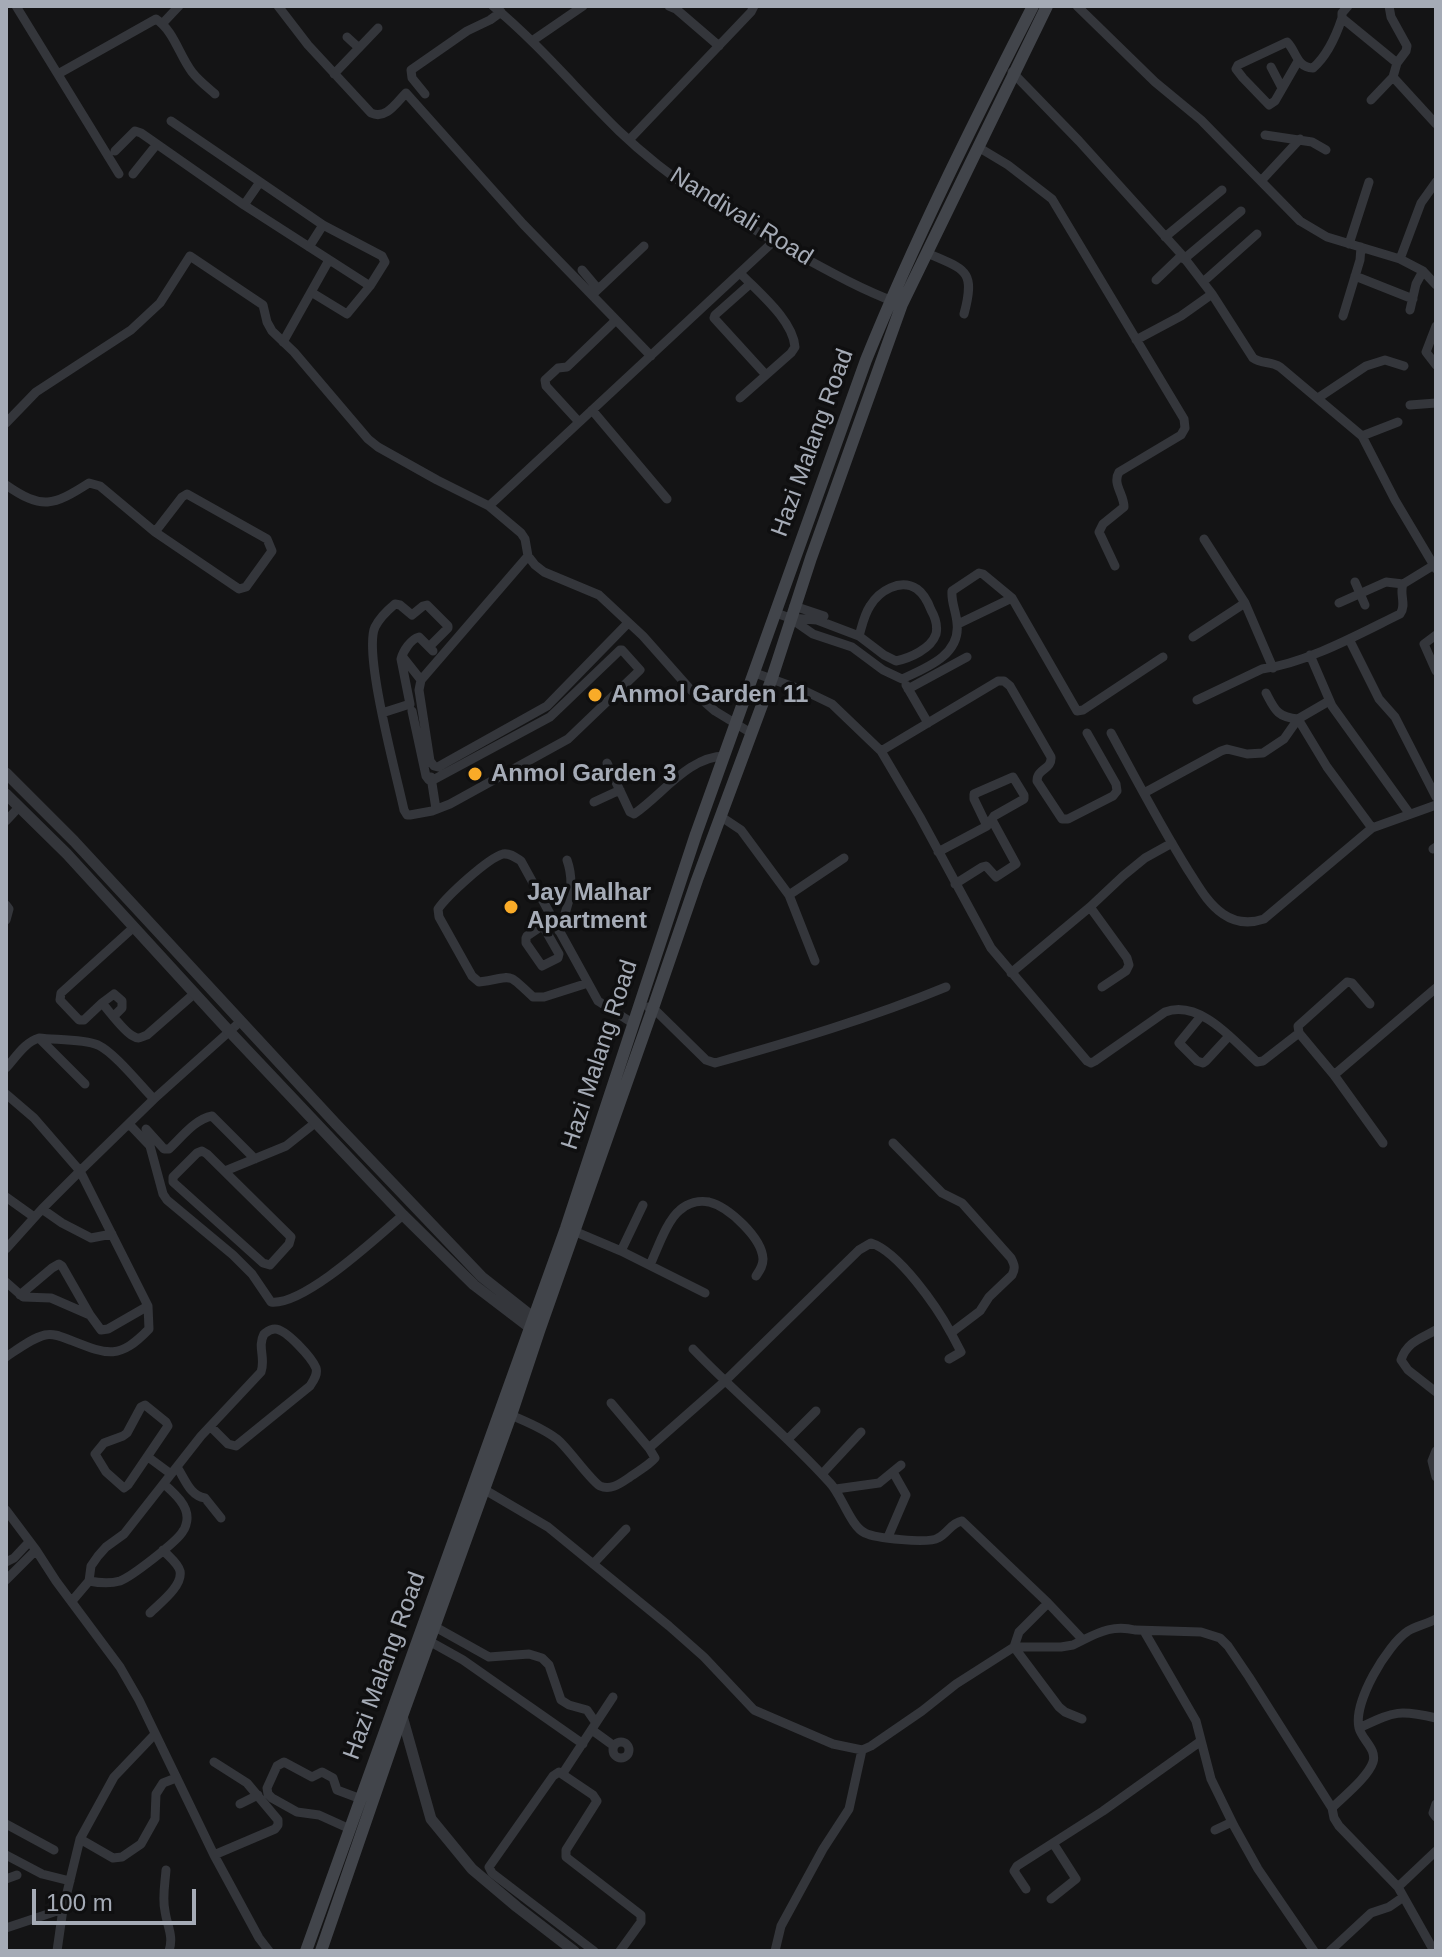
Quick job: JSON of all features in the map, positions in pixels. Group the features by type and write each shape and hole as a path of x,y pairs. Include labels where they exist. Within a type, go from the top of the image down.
{"main road":[{"name":"Hazi Malang Road","path":"321,1951 392,1730 647,1007 772,678 896,302 927,253 978,147 1033,6"},
{"name":"Hazi Malang Road","path":"570,1230 634,1024 647,1007 696,834 866,360 896,302 973,123 1047,6"},
{"path":"825,474 839,479"},
{"name":"Hazi Malang Road","path":"479,1486 511,1415 536,1324"},
{"name":"Hazi Malang Road","path":"398,1713 429,1641 429,1624"},
{"name":"Hazi Malang Road","path":"306,1951 361,1799 392,1730"},
{"path":"317,1921 330,1927"}],"street":[{"path":"16,6 119,174"},
{"path":"162,24 179,6"},
{"path":"278,6 308,45 371,113 384,115 406,93 523,224 595,292"},
{"path":"532,41 583,6"},
{"path":"669,6 719,46"},
{"path":"629,140 754,6"},
{"path":"1077,6 1155,82 1201,120 1300,221 1327,237 1400,259 1423,271 1436,285"},
{"path":"1298,61 1273,103 1267,104 1237,67 1287,42 1298,61 1309,69 1317,66 1337,34 1342,13 1348,6"},
{"path":"1371,100 1393,77 1397,63 1406,51 1407,46 1391,17 1392,6"},
{"path":"425,94 412,78 411,70 467,31 490,20 497,9"},
{"name":"Nandivali Road","path":"497,9 629,140 691,190 848,282 896,302"},
{"path":"1342,18 1397,63"},
{"path":"58,74 152,20 162,24 191,71 215,94"},
{"path":"334,74 378,28"},
{"path":"347,37 359,48"},
{"path":"1271,67 1282,88"},
{"path":"1009,69 1079,141 1183,257 1212,294 1253,358 1258,362 1275,364 1362,436 1395,500 1434,562 1403,584 1404,606 1400,614 1310,655 1262,669 1197,700"},
{"path":"1393,77 1436,124"},
{"path":"171,121 323,225 384,257 385,262 370,286 347,314 311,292"},
{"path":"115,151 135,131 141,133 244,205 370,286"},
{"path":"1265,135 1300,139 1326,150"},
{"path":"1261,181 1300,139"},
{"path":"133,174 157,144"},
{"path":"978,147 1008,165 1052,199 1184,419 1185,428 1181,435 1119,472 1116,477 1124,507 1103,524 1099,532 1115,566"},
{"path":"244,205 260,182"},
{"path":"1349,244 1369,182"},
{"path":"1400,259 1421,203 1436,182"},
{"path":"1165,237 1222,190"},
{"path":"1156,280 1241,211"},
{"path":"309,247 323,225"},
{"path":"1203,282 1257,234"},
{"path":"489,506 774,241"},
{"path":"595,292 644,246"},
{"path":"1343,316 1361,247"},
{"path":"927,253 956,266 967,276 970,292 964,314"},
{"path":"6,423 36,392 131,330 160,303 190,256 263,305 272,331 378,447 489,506 521,533 528,556 535,565 544,572 599,595 643,636 690,689 715,711 751,733"},
{"path":"283,342 329,260"},
{"path":"582,270 616,320 651,356"},
{"path":"1410,310 1416,284 1423,271"},
{"path":"740,273 785,320 795,347 740,398"},
{"path":"1355,276 1413,299"},
{"path":"750,284 714,318 766,375"},
{"path":"1136,340 1181,316 1212,294"},
{"path":"579,422 546,386 545,380 558,368 567,367 616,320"},
{"path":"1436,326 1426,352 1436,365"},
{"path":"1318,398 1366,366 1385,360 1404,366"},
{"path":"1410,405 1436,403"},
{"path":"592,410 667,499"},
{"path":"1362,436 1398,422"},
{"path":"6,485 25,498 44,503 65,498 89,483 100,486 155,532 239,589 252,581 272,551 267,539 187,494 155,532"},
{"path":"1204,539 1245,603 1273,668"},
{"path":"436,809 430,780 427,779 429,763 420,726 421,680 528,556"},
{"path":"902,679 947,655 955,640 958,624 951,600 952,591 975,574 983,574 1012,598 1077,711 1163,657"},
{"path":"1355,582 1365,605"},
{"path":"1339,603 1386,582 1403,584"},
{"path":"792,612 859,636 896,661 925,648 937,632 937,623 925,596 916,588 902,584 877,596 859,636"},
{"path":"958,624 1012,598"},
{"path":"1193,637 1245,603"},
{"path":"429,647 448,626 427,605 412,615 395,604 375,627 372,645 382,713 405,813 410,815 450,804 568,739 640,670 621,650 598,663"},
{"path":"792,612 813,634 852,647 883,670 902,679 928,723"},
{"path":"776,613 792,612 828,618"},
{"path":"430,780 447,767 531,722 546,720 554,707 598,663 628,623"},
{"path":"1436,635 1424,644 1436,671"},
{"path":"382,713 410,704 402,656 417,637 439,658"},
{"path":"1349,639 1379,699 1395,717 1436,797"},
{"path":"1310,655 1329,701 1409,813"},
{"path":"402,656 421,680"},
{"path":"908,689 967,657"},
{"path":"755,673 832,704 881,751 991,948 1087,1061 1091,1063 1172,1010 1182,1010 1214,1022 1257,1062 1299,1033"},
{"path":"881,751 998,681 1004,681 1010,686 1051,757 1052,763 1040,772 1037,781 1062,819 1068,819 1117,791 1087,733"},
{"path":"1266,693 1274,710 1290,719 1298,719"},
{"path":"1144,793 1221,751 1263,753 1284,739 1298,719 1329,701"},
{"path":"412,711 420,726"},
{"path":"1298,719 1327,767 1372,828"},
{"path":"1111,733 1172,843 1210,903 1222,914 1237,921 1252,923 1264,919 1372,828 1436,805"},
{"path":"607,763 630,812 634,814 690,769 714,756 725,756"},
{"path":"429,763 447,767"},
{"path":"6,773 74,841 482,1277 536,1324"},
{"path":"938,852 990,823 997,814 1025,798 1013,777 974,794 974,799 990,823 1016,864 996,877 986,866 982,867 955,884"},
{"path":"594,802 620,790"},
{"path":"6,794 67,854 403,1215 474,1285 536,1324"},
{"path":"6,821 19,807"},
{"path":"720,816 741,830 789,895 815,961"},
{"path":"1011,973 1145,858 1172,843"},
{"path":"588,983 544,997 533,997 517,980 504,976 479,982 472,976 439,917 438,909 479,869 502,855 508,854 521,861 598,1001 634,1024"},
{"path":"789,895 844,858"},
{"path":"559,931 572,888 567,860"},
{"path":"6,905 9,909 6,920"},
{"path":"1090,907 1129,965 1126,971 1102,987"},
{"path":"543,926 552,919"},
{"path":"114,1016 122,1008 122,1001 114,994 82,1021 60,997 134,927"},
{"path":"1370,1004 1352,983 1347,982 1298,1026 1299,1033 1383,1143"},
{"path":"647,1007 706,1060 715,1063 808,1037 946,987"},
{"path":"1334,1075 1436,988"},
{"path":"102,1003 133,1037 141,1038 195,993"},
{"path":"1201,1016 1179,1043 1197,1061 1206,1061 1229,1036"},
{"path":"6,1249 34,1217 154,1099 241,1021"},
{"path":"6,1068 26,1045 39,1038 90,1043 110,1054 154,1099"},
{"path":"39,1038 85,1084"},
{"path":"6,1094 34,1118 80,1171 148,1306 149,1329 124,1351 110,1353 59,1335 47,1334 6,1357"},
{"path":"146,1129 164,1149 169,1149 200,1120 212,1116 255,1159"},
{"path":"225,1171 286,1146 315,1123"},
{"path":"129,1124 150,1146 167,1200 233,1255 252,1274 271,1302 296,1296 331,1276 403,1215"},
{"path":"893,1143 942,1193 962,1203 1014,1264 1012,1275 989,1297 980,1311 951,1333"},
{"path":"202,1151 225,1171 291,1237 289,1244 270,1265 263,1263 172,1179 202,1151"},
{"path":"6,1197 34,1217"},
{"path":"650,1265 676,1213 687,1205 705,1201 728,1213 757,1240 763,1263 756,1276"},
{"path":"621,1251 643,1205"},
{"path":"42,1209 91,1238 112,1234"},
{"path":"570,1230 621,1251 705,1293"},
{"path":"649,1448 724,1382 859,1250 871,1243 882,1247 897,1260 942,1315 961,1352 949,1359"},
{"path":"20,1295 59,1264 101,1330 148,1306"},
{"path":"6,1282 27,1298 51,1298 90,1315"},
{"path":"70,1598 89,1581 91,1566 98,1556 124,1534 201,1436 261,1372 264,1363 260,1348 264,1334 279,1329 295,1341 316,1368 312,1384 236,1446 228,1444 211,1427"},
{"path":"1436,1330 1409,1345 1401,1360 1408,1370 1436,1392"},
{"path":"693,1349 836,1489 864,1533 931,1541 956,1522 962,1521 1083,1640"},
{"path":"511,1415 556,1438 600,1486 609,1487 618,1485 655,1458 611,1403"},
{"path":"145,1405 168,1426 148,1457 124,1488 106,1472 95,1454 104,1443 127,1433 145,1405"},
{"path":"788,1439 816,1411"},
{"path":"822,1474 861,1432"},
{"path":"1436,1451 1432,1461 1436,1477"},
{"path":"148,1457 174,1470 197,1497 205,1498 221,1518"},
{"path":"836,1489 879,1483 897,1468 906,1495 888,1537"},
{"path":"89,1581 121,1581 180,1536 187,1521 184,1506 164,1484"},
{"path":"479,1486 548,1527 704,1657 754,1710 833,1744 862,1750"},
{"path":"6,1510 120,1667 214,1855 269,1951"},
{"path":"593,1564 626,1529"},
{"path":"6,1562 33,1546"},
{"path":"6,1580 33,1546"},
{"path":"150,1613 176,1586 181,1573 163,1550"},
{"path":"1014,1647 1019,1632 1048,1603"},
{"path":"1332,1808 1368,1772 1373,1762 1374,1755 1359,1728 1361,1703 1369,1683 1390,1648 1408,1631 1436,1619"},
{"path":"429,1624 489,1657 529,1654 542,1658 549,1665 561,1700 587,1710 594,1726 614,1746"},
{"path":"775,1951 781,1926 849,1809 862,1750 1014,1647 1073,1645 1116,1628 1201,1632 1220,1638 1228,1646 1332,1808 1339,1826 1398,1887 1434,1951"},
{"path":"1144,1631 1196,1721 1211,1779 1232,1822 1258,1869 1314,1951"},
{"path":"429,1641 463,1660 583,1744"},
{"path":"1014,1647 1059,1707 1082,1719"},
{"path":"563,1773 613,1697"},
{"path":"1359,1728 1393,1713 1410,1712 1436,1718"},
{"path":"398,1713 431,1819 472,1869 574,1951"},
{"path":"57,1951 63,1909 80,1839 114,1777 155,1734"},
{"path":"1026,1889 1015,1874 1015,1868 1103,1811 1201,1741"},
{"path":"214,1762 247,1783 278,1820 278,1825 214,1855"},
{"path":"350,1829 319,1815 297,1812 272,1798 267,1788 277,1766 284,1762 312,1777 322,1772 333,1778 337,1790 361,1799"},
{"path":"594,1951 492,1873 489,1867 553,1776 559,1772 597,1801 566,1850 566,1857 641,1915 641,1922 620,1951"},
{"path":"80,1839 113,1858 122,1857 141,1844 155,1819 156,1794 163,1783 176,1778"},
{"path":"240,1804 258,1795"},
{"path":"1436,1804 1433,1813 1436,1817"},
{"path":"1215,1830 1232,1822"},
{"path":"6,1824 54,1850"},
{"path":"1051,1899 1076,1879 1053,1843"},
{"path":"1398,1887 1436,1851"},
{"path":"6,1855 42,1874 70,1881"},
{"path":"166,1870 165,1913 172,1942 169,1951"},
{"path":"6,1879 17,1875"},
{"path":"1330,1951 1371,1913 1389,1907 1402,1898"},
{"path":"6,1928 63,1909"}],"place":[{"name":"Anmol Garden 11","path":"595,695"},
{"name":"Anmol Garden 3","path":"475,774"},
{"name":"Jay Malhar Apartment","path":"511,907"}]}
